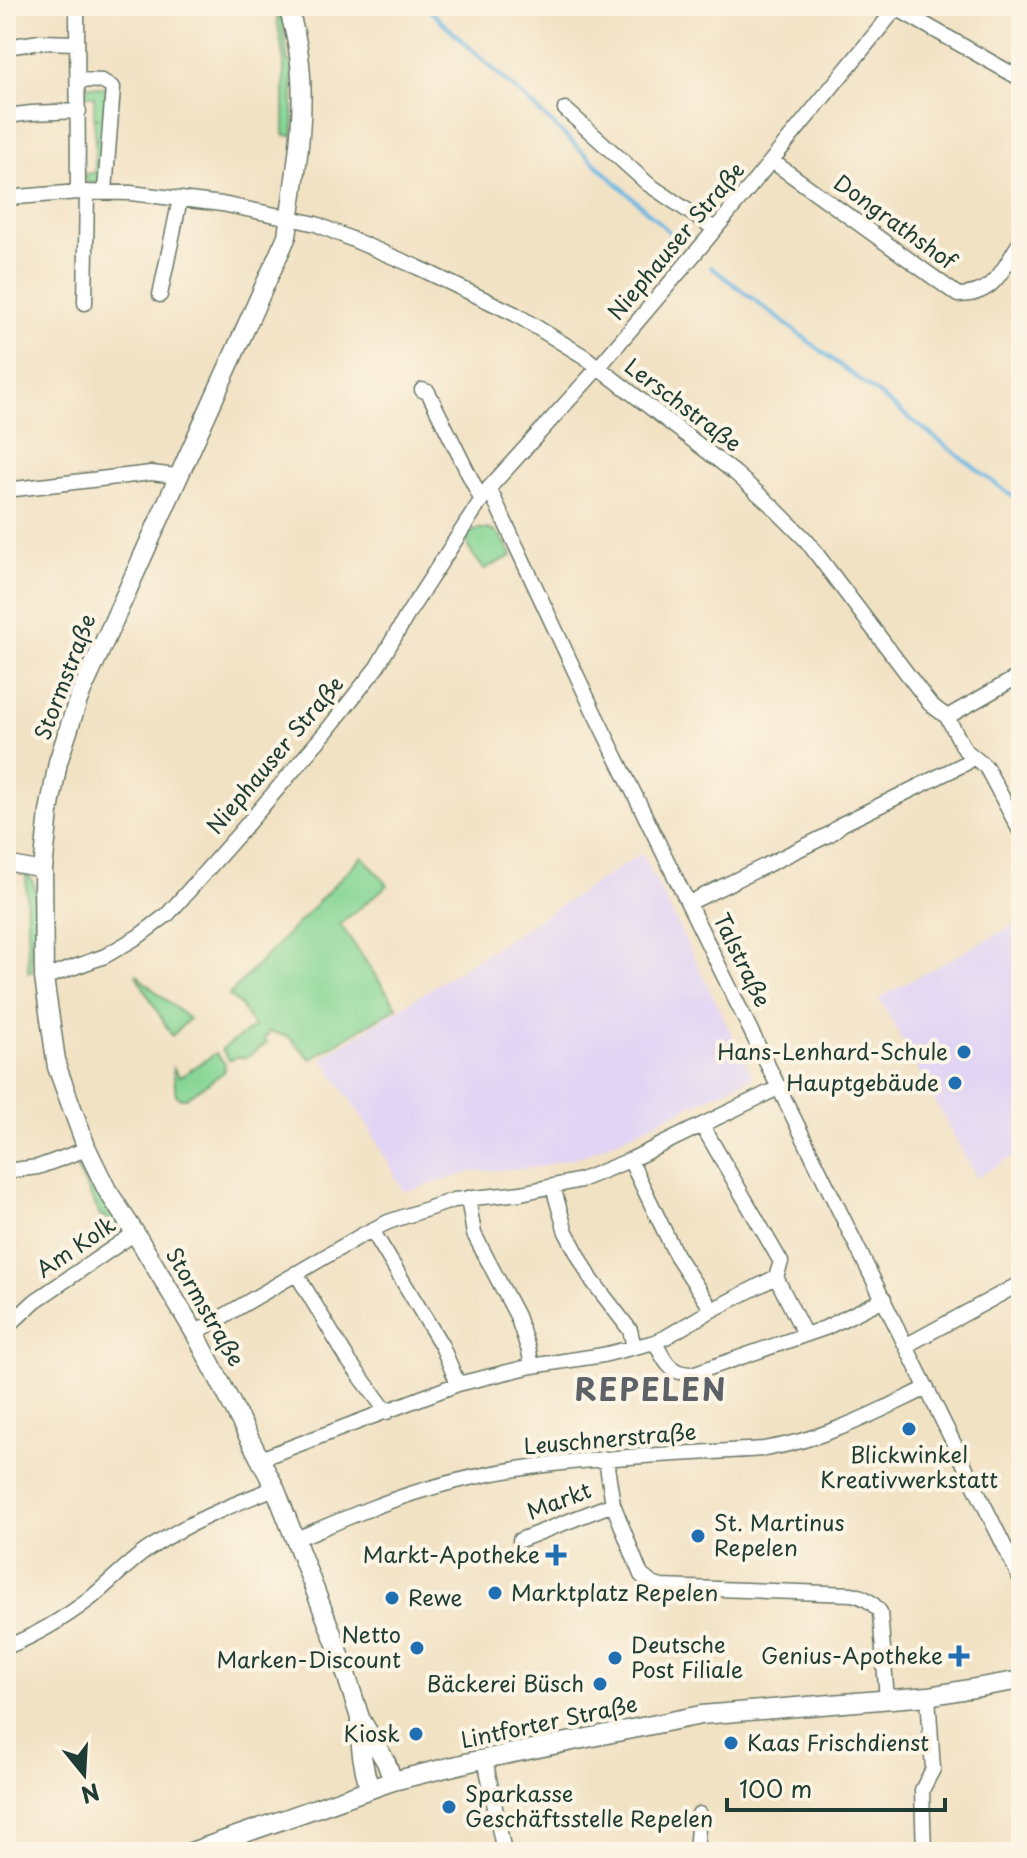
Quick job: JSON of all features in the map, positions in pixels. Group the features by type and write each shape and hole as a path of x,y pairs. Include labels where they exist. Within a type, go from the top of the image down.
{"street":[{"path":"77,6 85,303"},
{"name":"Stormstraße","path":"288,6 297,40 301,75 299,153 287,236 79,695 58,762 49,812 43,870 44,978 57,1067 87,1149 107,1190 195,1333 275,1488 338,1649 360,1718 386,1762 393,1781"},
{"path":"897,7 1021,79"},
{"name":"Niephauser Straße","path":"44,978 117,950 168,914 315,745 377,667 485,494 598,368 897,7"},
{"path":"6,47 40,42 77,43"},
{"path":"79,80 102,81 113,88 105,191"},
{"path":"565,109 648,184 715,229"},
{"path":"6,116 79,111"},
{"name":"Dongrathshof","path":"772,161 958,295 974,295 990,287 1021,241"},
{"name":"Lerschstraße","path":"6,198 105,191 222,204 316,224 417,267 515,314 585,357 735,473 806,540 930,704 947,717 965,750 986,767 1021,833"},
{"path":"160,295 180,199"},
{"path":"422,390 428,392 485,494"},
{"path":"6,490 151,473 177,476"},
{"name":"Talstraße","path":"485,494 1021,1580"},
{"path":"947,717 1021,675"},
{"path":"689,903 830,834 842,824 973,757"},
{"path":"6,863 43,870"},
{"path":"195,1333 372,1230 421,1210 468,1198 521,1193 581,1180 630,1160 780,1087"},
{"path":"260,1459 458,1384 655,1342 776,1277 781,1262 702,1125"},
{"path":"6,1171 38,1167 87,1149"},
{"path":"630,1160 676,1255 712,1310"},
{"path":"553,1187 566,1232 591,1279 630,1330 634,1347"},
{"path":"468,1198 474,1234 517,1316 532,1366"},
{"path":"372,1230 442,1346 458,1384"},
{"name":"Am Kolk","path":"6,1328 35,1301 135,1233"},
{"path":"296,1273 348,1360 387,1412"},
{"path":"776,1277 805,1335"},
{"path":"907,1345 1021,1283"},
{"path":"655,1342 671,1368 680,1374 692,1374 825,1328 884,1299"},
{"name":"Leuschnerstraße","path":"296,1539 377,1504 428,1488 492,1474 606,1460 786,1445 855,1423 927,1388"},
{"path":"606,1460 613,1504 641,1575 661,1587 852,1594 869,1600 880,1612 887,1700"},
{"path":"6,1647 66,1616 130,1563 165,1539 226,1507 275,1488"},
{"name":"Markt","path":"520,1540 613,1504"},
{"name":"Lintforter Straße","path":"191,1852 415,1774 485,1759 701,1715 928,1696 1021,1680"},
{"path":"924,1852 922,1790 933,1769 928,1696"},
{"name":"Stormstraße","path":"360,1718 359,1738 370,1789"},
{"path":"485,1759 504,1852"},
{"path":"696,1852 699,1814"}],"shaded area":[{"path":"642,853 753,1077 585,1155 539,1167 472,1172 404,1192 368,1126 322,1058"},
{"name":"Hans-Lenhard-Schule","path":"1021,921 1021,1153 976,1177 879,998"}],"green space":[{"path":"282,17 288,61 292,62 294,136 284,135 284,63 277,18"},
{"path":"87,86 107,88 101,180 94,184 86,181 84,174 95,173 95,140 100,140 95,139 94,119 100,118 94,117 94,96 84,96"},
{"path":"478,529 490,530 500,536 512,556 484,569 469,549 466,535"},
{"path":"362,856 388,885 340,924 397,1007 311,1059 289,1037 268,1031 263,1038 267,1043 245,1058 229,1060 222,1049 254,1027 240,1005 229,995"},
{"path":"26,873 34,885 37,901 37,933 32,934 32,972 28,972"},
{"path":"136,975 189,1019 172,1036"},
{"path":"216,1053 225,1064 224,1072 186,1098 176,1095 173,1068 180,1077"},
{"path":"75,1164 88,1170 115,1219 117,1229 112,1237 107,1227 110,1224 105,1215 101,1217"}],"waterway":[{"path":"425,6 677,239"},
{"path":"711,267 1021,503"}],"place":[{"name":"Hans-Lenhard-Schule","path":"964,1052"},
{"name":"Hauptgebäude","path":"955,1083"},
{"name":"Blickwinkel Kreativwerkstatt","path":"909,1429"},
{"name":"St. Martinus Repelen","path":"698,1536"},
{"name":"Markt-Apotheke","path":"556,1555"},
{"name":"Marktplatz Repelen","path":"495,1593"},
{"name":"Rewe","path":"392,1598"},
{"name":"Netto Marken-Discount","path":"417,1648"},
{"name":"Genius-Apotheke","path":"959,1656"},
{"name":"Deutsche Post Filiale","path":"615,1658"},
{"name":"Bäckerei Büsch","path":"600,1684"},
{"name":"Kiosk","path":"416,1734"},
{"name":"Kaas Frischdienst","path":"731,1743"},
{"name":"Sparkasse Geschäftsstelle Repelen","path":"449,1807"}],"district":[{"name":"REPELEN","path":"651,1391"}]}
